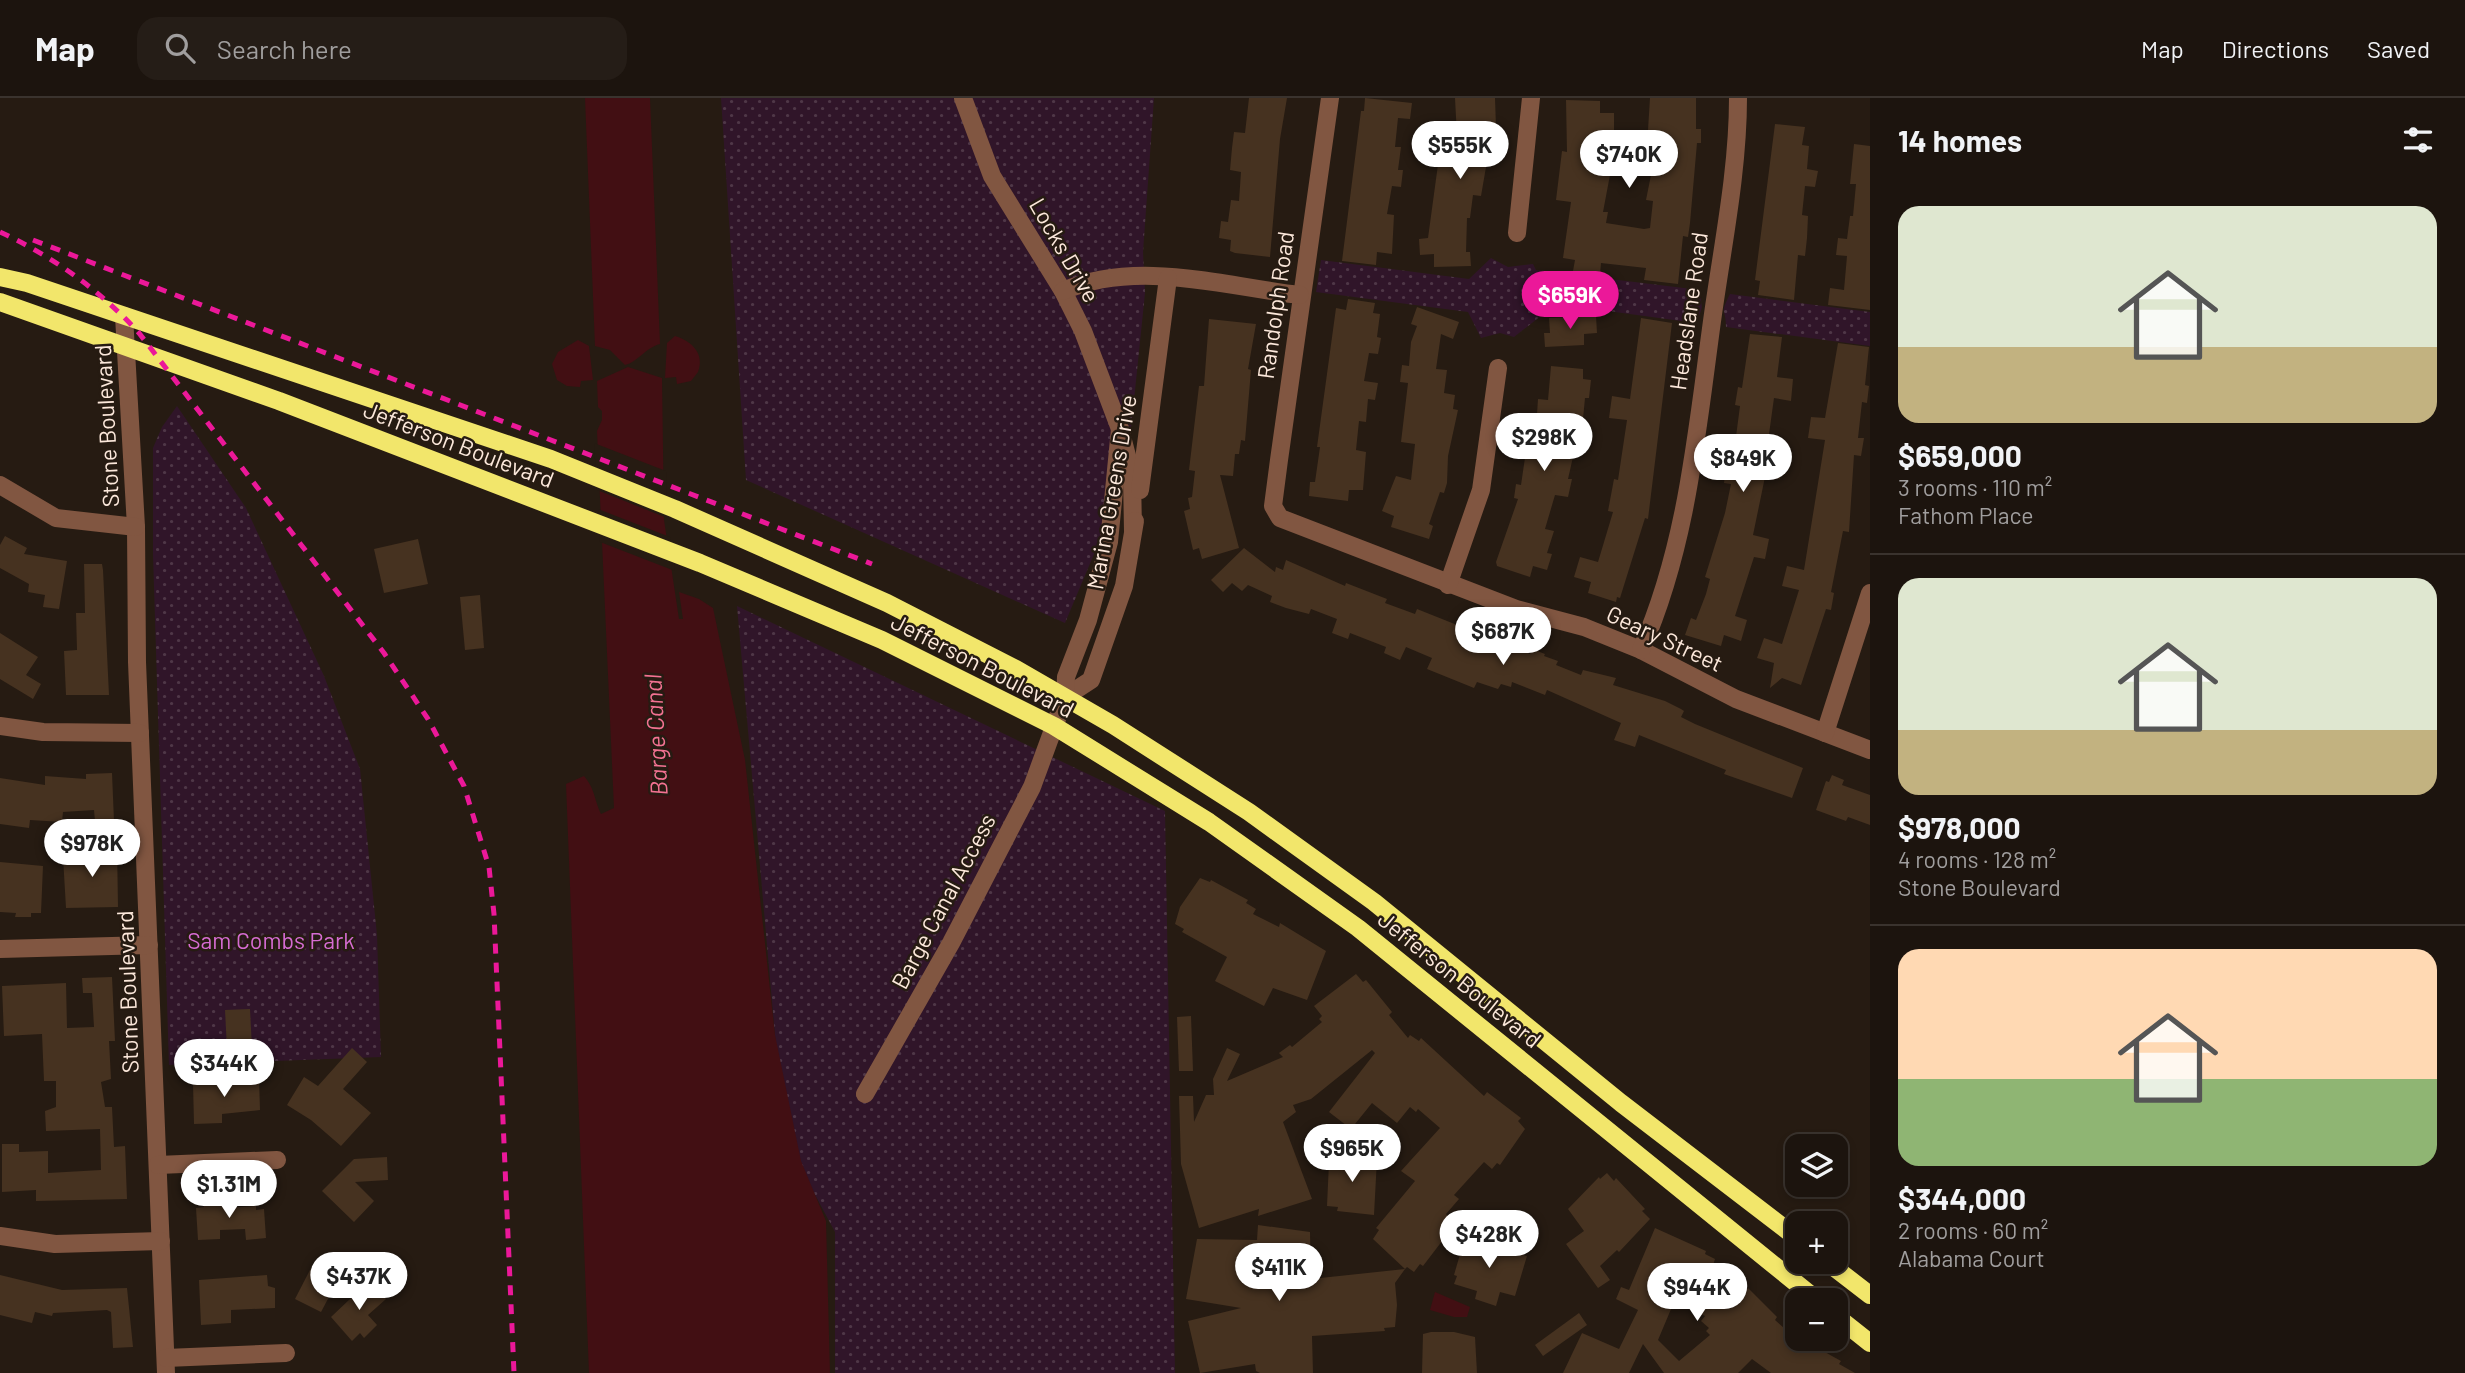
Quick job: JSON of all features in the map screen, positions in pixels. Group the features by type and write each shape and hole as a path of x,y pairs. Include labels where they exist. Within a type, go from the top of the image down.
{"main road":[{"name":"Jefferson Boulevard","path":"0,277 551,459 676,509 887,603 1065,697 1249,812 1374,902 1621,1102 1785,1229"},
{"name":"Jefferson Boulevard","path":"0,302 292,406 700,563 882,640 1054,726 1209,822 1358,928 1802,1288"},
{"path":"1843,1274 1870,1295"},
{"path":"1848,1326 1870,1343"}],"street":[{"name":"Locks Drive","path":"963,98 992,176 1063,291 1083,331 1120,429 1132,475 1133,531"},
{"name":"Randolph Road","path":"1280,518 1273,506 1300,295 1330,98"},
{"path":"1517,233 1531,98"},
{"name":"Headslane Road","path":"1641,650 1663,593 1685,510 1732,175 1738,98"},
{"path":"1063,291 1091,279 1139,275 1300,295"},
{"name":"Marina Greens Drive","path":"1065,697 1091,680 1124,586 1168,278"},
{"name":"Stone Boulevard","path":"124,316 136,527 140,733 166,1366"},
{"path":"1448,584 1481,490 1498,368"},
{"name":"Locks Drive","path":"1054,726 1065,697 1066,677 1088,620 1109,541 1120,429"},
{"path":"0,485 57,517 136,527"},
{"name":"Geary Street","path":"1280,518 1516,609 1584,628 1641,650 1736,699 1870,750"},
{"path":"1825,733 1870,593"},
{"path":"0,726 43,732 140,733"},
{"name":"Barge Canal Access","path":"864,1094 957,931 1031,787 1054,726"},
{"path":"0,949 149,945"},
{"path":"158,1165 277,1160"},
{"path":"0,1236 55,1244 161,1241"},
{"path":"166,1366 286,1353"}],"green space":[{"path":"721,98 1154,98 1143,252 1145,293 1126,478 1065,623 746,480"},
{"path":"1491,258 1508,267 1533,264 1536,270 1700,290 1701,309 1696,323 1556,304 1514,337 1500,333 1481,338 1468,312 1316,292 1321,260 1469,279"},
{"path":"1730,294 1870,312 1870,346 1726,327 1724,309"},
{"name":"Sam Combs Park","path":"177,406 246,508 324,676 360,769 377,935 381,1057 169,1065 153,555 153,448 162,427"},
{"path":"737,606 1165,811 1175,1373 835,1373 835,1232 784,1137"}],"water":[{"path":"585,98 650,98 660,344 625,365 610,350 595,346"},
{"path":"675,336 692,345 700,359 698,372 691,381 677,384 676,377 665,378 667,343"},
{"path":"578,340 589,346 593,380 581,381 580,387 567,386 557,380 552,364 558,352"},
{"name":"Barge Canal","path":"628,367 662,378 664,520 679,619 683,619 679,592 699,599 713,608 745,760 775,1035 801,1161 826,1221 830,1373 589,1373 566,784 584,776 601,814 614,808 597,431 602,420 602,411 598,407 597,381"},
{"path":"1435,1292 1470,1307 1467,1317 1454,1317 1430,1310"}],"pier":[{"path":"594,443 666,471 667,518 597,490"},
{"path":"598,509 670,537 675,571 600,542"}],"building":[{"path":"1249,98 1287,98 1280,139 1270,257 1235,253 1230,251 1231,240 1219,238 1221,221 1228,222 1231,200 1239,201 1241,172 1230,170 1232,148 1234,132 1245,133"},
{"path":"1365,98 1412,103 1410,119 1398,118 1395,147 1401,147 1398,170 1403,170 1401,187 1392,186 1387,214 1394,215 1392,254 1377,252 1376,265 1342,261 1361,111 1364,111"},
{"path":"1455,98 1495,98 1494,144 1490,144 1481,196 1473,195 1470,218 1467,218 1466,252 1470,252 1471,266 1434,267 1434,254 1420,255 1419,239 1428,238 1442,135 1457,136"},
{"path":"1650,98 1696,98 1696,129 1701,129 1701,143 1697,143 1688,237 1683,236 1678,284 1644,280 1646,268 1601,263 1600,274 1573,271 1575,260 1563,258 1571,202 1556,200 1562,151 1567,152 1566,100 1600,101 1600,113 1614,113 1616,143 1603,212 1608,212 1606,223 1644,229 1650,228 1653,201 1646,200 1654,160 1660,161 1661,131 1648,130"},
{"path":"1775,124 1805,127 1802,145 1809,146 1807,169 1818,171 1815,187 1805,186 1802,215 1808,216 1807,238 1805,256 1798,255 1794,300 1758,295 1760,281 1755,280"},
{"path":"1854,144 1870,146 1870,310 1828,305 1830,288 1844,290 1847,256 1836,255 1838,238 1847,239 1850,216 1853,216 1856,184 1850,184"},
{"path":"1348,299 1375,303 1373,313 1380,314 1377,337 1381,338 1378,354 1369,353 1364,381 1378,383 1375,400 1368,399 1366,422 1359,421 1356,450 1366,452 1363,490 1349,490 1348,501 1309,496 1310,482 1315,482 1320,447 1317,447 1336,308 1346,310"},
{"path":"1417,307 1459,322 1453,339 1441,334 1436,369 1447,370 1444,393 1455,395 1453,409 1458,410 1448,456 1447,483 1444,493 1440,492 1429,524 1433,526 1429,539 1391,527 1394,516 1382,511 1396,476 1411,480 1415,444 1401,442 1408,383 1400,382 1402,365 1409,366 1411,342 1417,326 1411,324"},
{"path":"1596,316 1597,333 1584,334 1584,345 1545,347 1544,333 1550,333 1549,318"},
{"path":"1641,318 1672,323 1648,519 1645,518 1620,598 1617,597 1616,602 1588,593 1591,582 1574,577 1580,557 1598,562 1613,512 1608,511 1614,479 1618,480 1627,420 1609,418 1612,396 1630,399"},
{"path":"1209,319 1256,324 1248,369 1251,370 1245,441 1241,440 1239,454 1235,454 1233,476 1220,475 1239,548 1202,559 1199,548 1193,550 1184,511 1190,509 1188,498 1192,497 1195,471 1189,470 1199,386 1204,386"},
{"path":"1750,334 1782,337 1777,377 1793,379 1791,401 1774,398 1766,456 1782,458 1780,479 1765,477 1753,535 1769,539 1765,559 1754,557 1735,616 1747,620 1741,641 1724,635 1721,646 1685,635 1691,618 1696,620 1706,594 1710,579 1705,577 1725,513 1731,484 1724,483 1726,466 1732,467 1740,406 1735,405 1738,387 1742,388"},
{"path":"1838,343 1869,347 1865,385 1869,386 1867,403 1862,402 1858,438 1864,438 1861,456 1854,455 1849,532 1843,531 1831,592 1834,593 1831,610 1826,609 1801,685 1782,678 1770,688 1774,663 1757,658 1764,638 1782,644 1799,590 1782,586 1787,566 1804,570 1825,440 1808,438 1811,417 1825,418"},
{"path":"1551,366 1583,369 1583,379 1591,380 1589,398 1585,398 1583,419 1569,418 1568,430 1564,430 1559,455 1573,457 1568,479 1572,479 1568,497 1555,495 1545,529 1554,531 1547,553 1552,554 1547,570 1533,566 1530,577 1497,566 1496,562 1518,499 1514,498 1516,484 1521,485 1528,437 1531,437 1532,414 1537,414 1538,399 1548,400"},
{"path":"5,536 27,548 24,554 67,561 59,609 43,607 45,595 28,592 29,584 0,568 0,545"},
{"path":"418,539 428,584 384,593 374,549"},
{"path":"1244,548 1275,572 1276,567 1283,570 1286,560 1345,586 1346,583 1387,599 1385,603 1415,614 1417,609 1530,654 1532,649 1545,654 1544,656 1558,661 1556,665 1581,675 1583,670 1616,678 1613,685 1665,701 1684,711 1681,717 1695,724 1803,768 1792,798 1724,774 1726,770 1639,735 1635,747 1614,740 1621,723 1547,690 1545,695 1512,682 1511,687 1501,684 1498,689 1477,682 1474,688 1427,669 1432,658 1406,647 1400,660 1384,653 1386,647 1350,633 1348,639 1332,633 1337,619 1311,609 1309,614 1270,602 1272,596 1248,585 1242,591 1232,583 1223,592 1211,580"},
{"path":"84,564 102,564 109,695 66,695 64,651 77,650 76,613 85,613"},
{"path":"480,595 484,648 465,650 460,597"},
{"path":"0,633 38,657 26,675 41,684 33,699 0,679"},
{"path":"112,773 114,821 95,821 94,810 63,812 62,822 30,820 29,828 0,824 0,778 45,785 45,776 86,779 86,774"},
{"path":"1832,775 1844,780 1842,785 1870,795 1870,825 1848,817 1846,821 1816,810 1826,781 1829,782"},
{"path":"117,845 118,907 66,908 63,857 88,856 87,846"},
{"path":"0,862 43,866 41,913 31,913 31,917 15,917 16,913 0,912"},
{"path":"1200,878 1210,882 1211,880 1248,900 1246,903 1256,909 1253,914 1279,927 1280,923 1326,951 1307,1000 1273,988 1264,1006 1215,981 1227,957 1182,932 1184,929 1175,924 1180,907"},
{"path":"1356,974 1363,982 1366,980 1392,1012 1389,1015 1408,1038 1410,1035 1419,1041 1421,1038 1484,1096 1487,1092 1521,1118 1518,1121 1525,1129 1500,1165 1497,1163 1492,1169 1484,1162 1454,1195 1459,1199 1446,1214 1453,1223 1446,1232 1449,1232 1423,1266 1420,1264 1414,1272 1407,1267 1405,1269 1373,1239 1379,1230 1376,1228 1415,1181 1401,1171 1440,1128 1418,1109 1416,1112 1410,1107 1397,1123 1372,1103 1351,1129 1329,1112 1375,1053 1372,1050 1311,1099 1293,1105 1296,1112 1283,1122 1312,1199 1258,1216 1259,1209 1199,1228 1181,1164 1179,1096 1193,1096 1194,1122 1206,1095 1214,1095 1213,1079 1227,1048 1240,1054 1227,1081 1283,1057 1279,1053 1290,1045 1292,1047 1322,1022 1319,1019 1322,1016 1314,1006"},
{"path":"112,977 115,1041 109,1041 111,1079 101,1082 105,1107 112,1107 114,1147 125,1146 127,1199 36,1201 36,1190 2,1192 2,1144 19,1144 19,1152 48,1151 48,1173 101,1170 100,1129 46,1131 45,1111 56,1107 56,1081 44,1081 42,1034 4,1036 2,986 66,983 67,1028 94,1027 92,993 83,993 82,978"},
{"path":"250,1009 252,1048 227,1049 225,1010"},
{"path":"1191,1016 1193,1071 1179,1071 1177,1017"},
{"path":"352,1048 367,1062 343,1089 371,1113 341,1146 311,1120 287,1105 304,1077 318,1086"},
{"path":"259,1079 260,1110 222,1114 222,1123 194,1124 193,1083"},
{"path":"1344,1152 1377,1159 1374,1215 1337,1211 1338,1207 1327,1206 1329,1162 1332,1162 1332,1155 1343,1156"},
{"path":"387,1157 388,1180 355,1182 374,1201 354,1222 322,1191 354,1159"},
{"path":"1607,1173 1614,1181 1616,1178 1645,1209 1642,1211 1650,1219 1619,1252 1617,1250 1600,1266 1610,1280 1598,1288 1566,1244 1584,1231 1568,1209 1599,1177 1600,1179"},
{"path":"224,1195 225,1208 256,1206 256,1210 264,1209 266,1238 246,1240 245,1229 220,1230 220,1239 198,1240 196,1208 204,1207 203,1196"},
{"path":"1258,1225 1310,1232 1311,1279 1405,1269 1395,1283 1395,1327 1384,1328 1385,1331 1312,1336 1313,1373 1260,1373 1256,1371 1255,1364 1200,1373 1188,1321 1241,1308 1186,1299 1197,1239 1257,1240"},
{"path":"1655,1228 1706,1251 1705,1254 1715,1259 1708,1281 1732,1289 1737,1283 1745,1291 1748,1288 1785,1329 1785,1351 1823,1351 1855,1373 1771,1373 1752,1359 1738,1373 1664,1373 1643,1344 1629,1373 1563,1373 1582,1333 1619,1349 1638,1310 1616,1299 1621,1287 1629,1290","holes":["1674,1302 1705,1316 1701,1321 1709,1328 1706,1331 1710,1335 1679,1361 1658,1340"]},
{"path":"1465,1237 1491,1245 1492,1240 1514,1246 1512,1252 1527,1256 1515,1296 1500,1292 1496,1306 1475,1299 1477,1291 1454,1284"},
{"path":"311,1268 337,1282 321,1312 295,1299"},
{"path":"0,1275 62,1290 127,1288 133,1347 113,1348 111,1312 107,1310 53,1313 52,1316 35,1312 32,1323 0,1315"},
{"path":"267,1275 268,1286 275,1288 275,1308 231,1310 231,1323 201,1325 199,1280"},
{"path":"369,1281 386,1299 368,1315 377,1325 364,1338 360,1333 352,1341 331,1317"},
{"path":"1579,1313 1587,1325 1543,1356 1535,1345"},
{"path":"1454,1332 1475,1337 1477,1373 1422,1373 1423,1334"}],"railway":[{"path":"0,232 57,263 92,288 139,333 384,653 428,719 464,786 489,867 494,914 514,1373"},
{"path":"33,240 872,564"}]}
